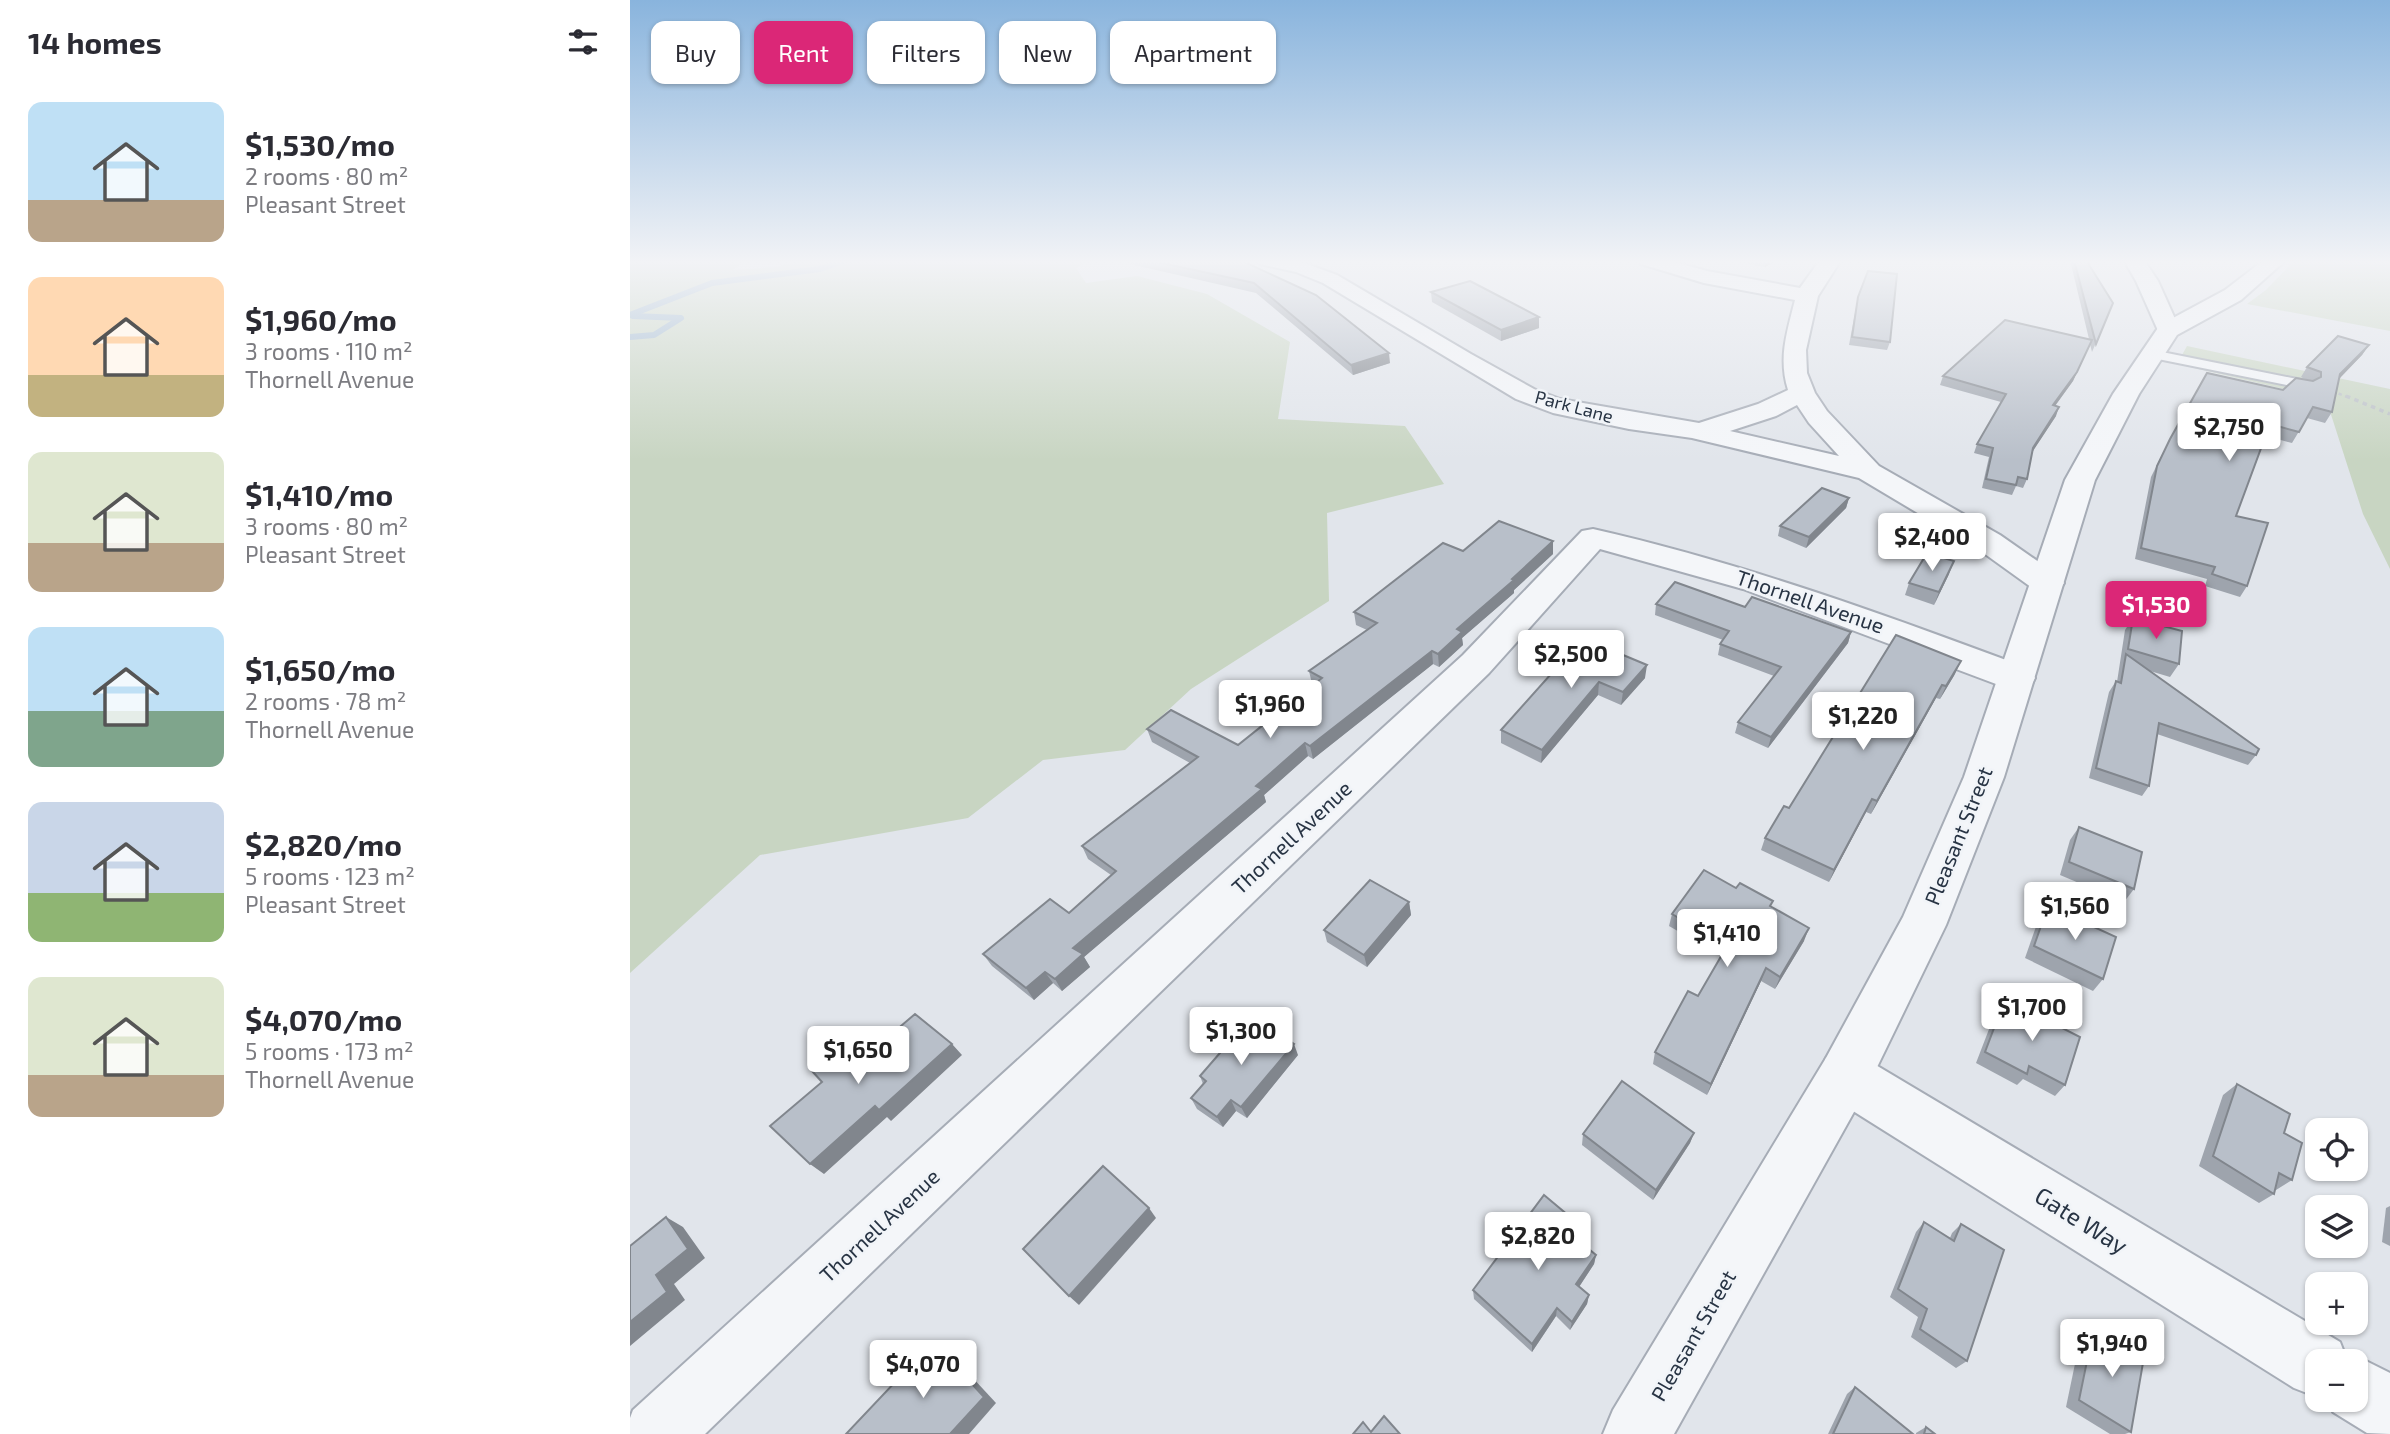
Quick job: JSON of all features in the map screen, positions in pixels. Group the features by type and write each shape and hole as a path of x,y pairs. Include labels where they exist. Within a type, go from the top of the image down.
{"street":[{"name":"Park Lane","path":"1408,327 1535,398 1553,405 1629,421 1701,431 1869,472"},
{"path":"1800,327 1794,350 1795,373 1802,393 1818,417 1869,472 1989,542 2048,583"},
{"path":"2157,327 2160,342"},
{"name":"Pleasant Street","path":"1637,1434 1845,1076 1928,914 1972,807 2017,678 2080,480 2126,394 2160,342 2183,327"},
{"path":"1701,431 1767,410 1802,393"},
{"name":"Thornell Avenue","path":"657,1434 1476,664 1593,538 1646,549 1807,598 2017,678"},
{"name":"Gate Way","path":"1845,1076 2305,1358"},
{"path":"2368,1396 2390,1410"}],"lane":[{"path":"2160,342 2307,385"}],"path":[{"path":"2307,385 2330,390 2390,414"}],"green space":[{"path":"630,327 1264,327 1290,342 1278,419 1405,426 1444,484 1327,513 1329,601 1191,689 1125,750 1043,760 968,818 760,855 630,973"},
{"path":"2368,327 2390,327 2390,331"},
{"path":"2187,346 2390,389 2390,569 2363,514 2326,399 2177,364"}],"building":[{"path":"1306,327 1356,327 1389,353 1351,365"},
{"path":"1854,327 1892,327 1890,342 1852,337"},
{"path":"1997,327 2035,327 2092,340 2077,372 2053,405 2059,407 2033,448 2027,479 2018,477 2016,485 1986,479 1993,448 1977,444 2006,394 1943,376"},
{"path":"2092,327 2103,327 2096,344"},
{"path":"2338,336 2369,345 2340,374 2332,412 2313,407 2299,432 2270,424 2236,516 2268,523 2247,586 2212,574 2215,567 2141,548 2157,466 2207,373 2283,390 2296,378 2313,381 2321,377 2321,372 2307,367"},
{"path":"1822,488 1849,498 1809,537 1780,526"},
{"path":"1499,521 1553,541 1512,579 1514,580 1457,629 1462,632 1438,654 1432,651 1310,746 1305,743 1256,786 1262,789 1073,948 1083,954 1055,979 1045,972 1026,988 983,954 1050,899 1069,913 1116,871 1082,846 1198,757 1147,729 1171,710 1238,745 1322,678 1309,671 1377,623 1354,612 1443,543 1463,551"},
{"path":"1927,553 1954,561 1939,592 1909,583"},
{"path":"1675,582 1745,607 1752,597 1851,632 1771,737 1738,722 1781,667 1720,644 1729,631 1656,604"},
{"path":"2133,618 2182,631 2179,664 2128,649"},
{"path":"1896,635 1961,661 1946,686 1942,685 1877,801 1872,799 1834,870 1765,838 1784,806 1789,808"},
{"path":"1580,637 1647,665 1623,692 1599,682 1542,750 1501,730 1560,664 1556,662"},
{"path":"2126,654 2259,749 2256,755 2159,723 2149,786 2096,768 2116,681 2121,683"},
{"path":"2079,827 2142,852 2134,889 2069,862"},
{"path":"1704,870 1736,888 1740,883 1773,901 1770,906 1809,928 1780,977 1766,968 1711,1084 1655,1052 1688,991 1698,996 1727,946 1672,914"},
{"path":"1370,880 1409,902 1364,955 1324,930"},
{"path":"2048,906 2116,937 2103,979 2034,946"},
{"path":"2005,999 2080,1037 2065,1085 2029,1066 2027,1074 1985,1052"},
{"path":"915,1014 952,1044 879,1110 875,1106 810,1164 770,1126 822,1082 812,1071 850,1040 867,1055"},
{"path":"1252,1016 1294,1044 1241,1107 1231,1100 1217,1117 1191,1098 1206,1081 1200,1076"},
{"path":"1622,1081 1694,1133 1656,1190 1583,1134"},
{"path":"2237,1084 2290,1114 2284,1133 2302,1143 2292,1180 2279,1173 2274,1194 2213,1156"},
{"path":"1103,1166 1149,1208 1069,1296 1023,1249"},
{"path":"1544,1195 1575,1221 1568,1232 1596,1255 1576,1284 1589,1295 1572,1322 1557,1308 1532,1344 1473,1290"},
{"path":"666,1217 688,1249 656,1275 667,1292 630,1322 630,1246"},
{"path":"1924,1222 1954,1241 1961,1224 2004,1250 1967,1361 1920,1329 1927,1309 1898,1289"},
{"path":"2094,1327 2144,1357 2131,1432 2079,1400"},
{"path":"933,1342 984,1397 950,1434 846,1434"},
{"path":"1855,1387 1913,1434 1833,1434"},
{"path":"1384,1416 1400,1434 1353,1434 1363,1422 1371,1432"},
{"path":"1926,1427 1935,1434 1924,1434"}],"waterway":[{"path":"630,337 654,335 667,327"}]}
